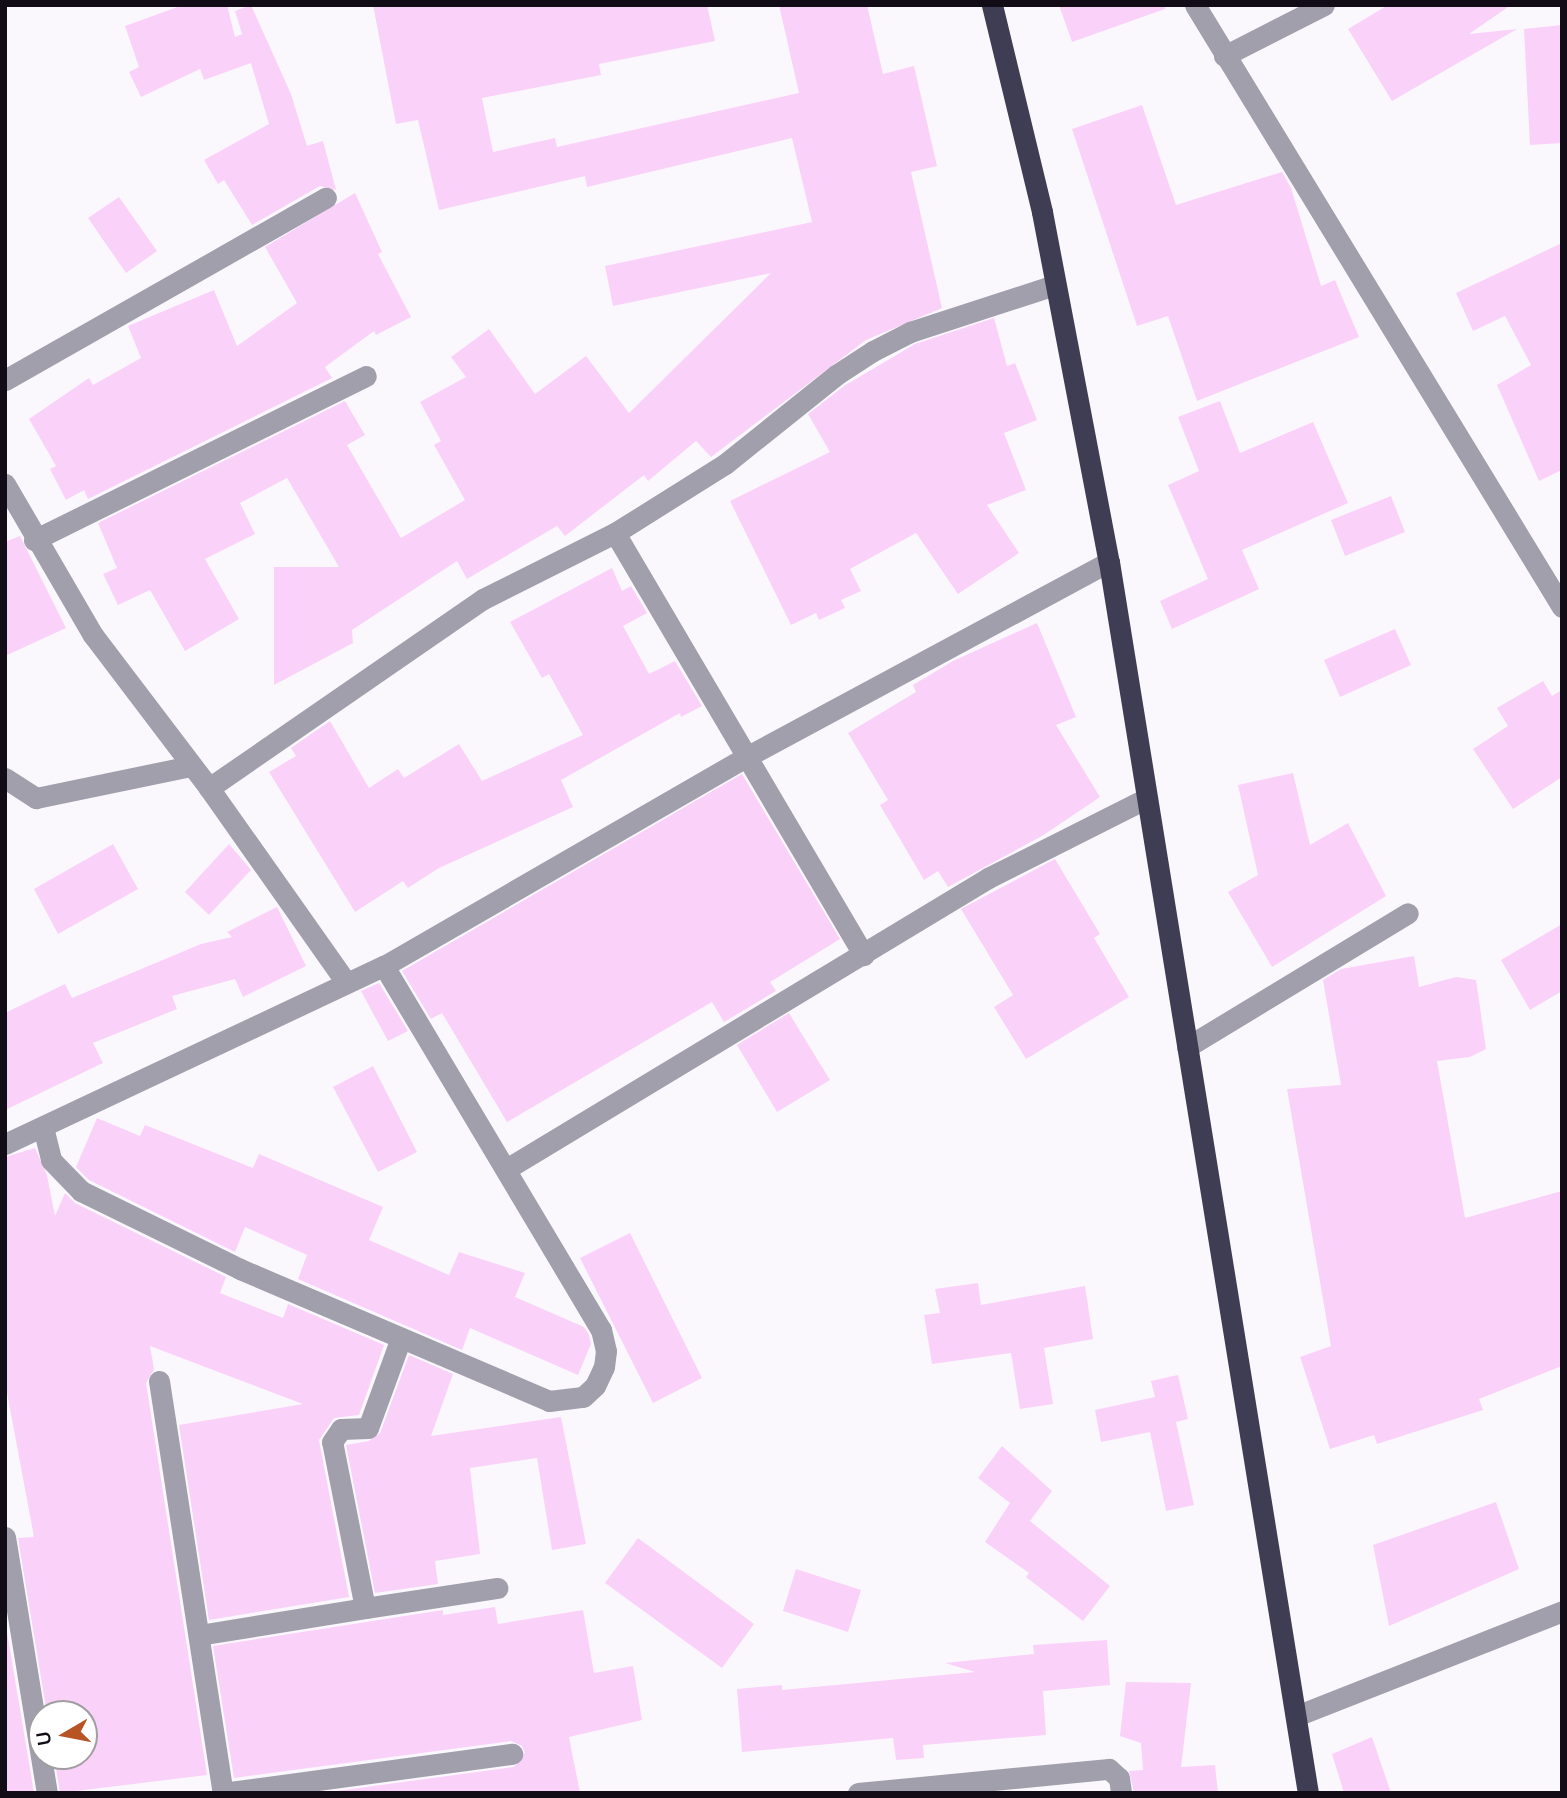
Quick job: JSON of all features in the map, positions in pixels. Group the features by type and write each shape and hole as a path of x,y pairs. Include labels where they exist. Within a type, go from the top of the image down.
{"highway":[{"path":"992,5 1055,285 1109,562 1145,799 1308,1793"}],"street":[{"path":"1195,5 1558,596"},
{"path":"1224,56 1324,5"},
{"path":"5,380 326,198"},
{"path":"209,788 483,599 615,533 726,464 836,374 873,351 910,332 1055,285"},
{"path":"34,540 366,376"},
{"path":"5,484 34,540 93,635 209,788 345,981"},
{"path":"615,533 864,955"},
{"path":"5,1144 345,981 384,966 748,756 1109,562"},
{"path":"5,778 36,797 191,766"},
{"path":"508,1168 988,878 1145,799"},
{"path":"1187,1047 1408,913"},
{"path":"43,1127 51,1160 81,1191 240,1269 549,1401 583,1397 595,1386 606,1350 601,1330 508,1168 384,966"},
{"path":"365,1608 332,1442 341,1429 368,1428 401,1338"},
{"path":"159,1381 223,1793 512,1754"},
{"path":"5,1536 15,1658 47,1793"},
{"path":"198,1635 498,1588"},
{"path":"1296,1716 1562,1611"},
{"path":"858,1793 1109,1769 1119,1779 1121,1793"}],"building":[{"path":"183,5 227,5 235,37 242,34 235,11 251,5 291,94 307,146 323,141 336,190 320,186 252,225 224,180 218,184 204,160 269,124 251,63 204,80 200,69 141,97 129,72 139,67 125,26"},
{"path":"373,5 707,5 715,41 599,64 601,75 482,98 493,152 555,138 557,147 799,93 779,5 867,5 883,74 914,66 937,166 911,172 942,308 866,340 711,457 696,441 648,481 644,475 565,536 557,526 467,579 457,561 352,630 353,643 274,685 274,567 339,567 287,478 240,503 255,534 205,559 239,619 185,651 150,590 118,605 103,574 117,568 98,523 345,401 365,435 347,445 401,538 465,500 434,445 441,441 420,402 466,377 451,357 489,329 535,394 586,356 629,413 771,273 613,306 605,266 812,222 792,138 587,187 585,176 439,210 418,120 396,124"},
{"path":"1059,5 1165,5 1165,9 1072,42"},
{"path":"1388,5 1511,5 1469,34 1517,29 1392,101 1348,29"},
{"path":"1562,25 1562,143 1530,145 1524,29"},
{"path":"1142,105 1176,205 1282,172 1291,188 1321,286 1335,280 1359,337 1197,401 1168,316 1137,326 1072,129"},
{"path":"355,193 382,252 378,254 411,317 376,335 374,331 325,367 332,378 88,499 84,490 66,500 50,469 56,466 29,419 89,378 93,385 141,358 128,326 214,290 237,346 297,303 265,247"},
{"path":"119,197 157,251 126,273 88,218"},
{"path":"1562,243 1562,470 1539,481 1497,385 1531,365 1505,316 1473,331 1456,293"},
{"path":"994,318 1007,366 1015,363 1037,420 1004,433 1026,490 987,505 1019,553 958,594 916,533 850,569 861,591 841,600 845,608 819,620 816,613 791,625 730,501 830,452 808,414 844,386 915,344"},
{"path":"1220,401 1240,453 1313,422 1348,503 1242,550 1259,589 1172,629 1160,601 1208,579 1168,485 1199,471 1178,417"},
{"path":"1391,496 1405,532 1345,556 1331,520"},
{"path":"20,536 66,628 5,656 5,542"},
{"path":"612,568 622,591 631,586 647,613 623,626 649,674 675,661 702,706 681,717 680,713 561,780 573,807 439,868 408,888 403,881 355,912 269,772 296,756 291,748 330,721 369,788 398,769 404,778 459,744 482,781 583,735 549,674 542,678 510,622"},
{"path":"1037,623 1076,717 1056,725 1100,797 1042,836 948,887 938,871 924,880 880,805 888,800 848,733 916,692 913,685 953,661"},
{"path":"1395,629 1411,665 1340,697 1324,660"},
{"path":"1543,681 1552,696 1562,690 1562,777 1513,809 1473,749 1508,726 1497,708"},
{"path":"1293,773 1310,845 1348,823 1386,896 1272,967 1228,892 1258,875 1238,785"},
{"path":"742,774 840,939 770,982 776,991 724,1022 712,1002 507,1122 442,1013 431,1019 402,971"},
{"path":"113,844 138,889 58,934 34,889"},
{"path":"229,844 251,870 209,915 185,892"},
{"path":"1055,859 1100,934 1094,938 1129,997 1026,1059 994,1007 1013,995 961,909"},
{"path":"277,907 306,966 243,997 235,979 172,996 177,1009 93,1043 103,1063 5,1110 5,1013 65,984 72,998 201,944 232,937 227,932"},
{"path":"1562,924 1562,991 1530,1010 1501,960"},
{"path":"1414,956 1419,987 1456,977 1476,980 1486,1049 1470,1057 1437,1061 1465,1218 1562,1191 1562,1366 1479,1399 1483,1410 1377,1444 1374,1435 1330,1449 1300,1357 1331,1346 1287,1089 1341,1085 1323,980 1341,969"},
{"path":"379,983 408,1031 388,1041 361,991"},
{"path":"789,1013 830,1080 777,1112 737,1045"},
{"path":"373,1066 417,1152 378,1172 333,1087"},
{"path":"97,1118 140,1136 145,1125 253,1168 259,1154 383,1207 369,1240 449,1275 459,1252 525,1273 515,1297 584,1327 589,1335 591,1344 578,1375 470,1328 462,1350 298,1279 307,1255 245,1227 235,1252 89,1180 76,1167"},
{"path":"35,1148 47,1175 55,1216 65,1193 75,1203 226,1277 220,1293 283,1318 288,1304 384,1345 359,1415 334,1418 319,1440 349,1597 209,1620 179,1425 303,1404 150,1346 154,1369 146,1383 207,1775 60,1793 56,1770 98,1770 98,1700 45,1700 18,1538 34,1537 5,1382 5,1157"},
{"path":"630,1233 702,1378 653,1403 580,1258"},
{"path":"978,1283 981,1305 1085,1286 1093,1339 1044,1348 1053,1404 1020,1409 1011,1353 932,1364 924,1315 940,1313 935,1289"},
{"path":"409,1355 453,1374 431,1436 561,1417 586,1544 552,1550 537,1458 470,1468 480,1554 435,1561 438,1584 375,1593 346,1445 369,1441 380,1433"},
{"path":"1178,1375 1188,1419 1176,1422 1194,1505 1166,1511 1150,1432 1101,1442 1095,1410 1155,1397 1151,1381"},
{"path":"1002,1446 1052,1491 1030,1521 1110,1586 1083,1621 1026,1577 1029,1573 985,1542 1010,1503 978,1478"},
{"path":"1496,1502 1519,1569 1389,1626 1373,1545"},
{"path":"638,1538 754,1624 722,1668 605,1583"},
{"path":"796,1569 861,1590 848,1632 783,1611"},
{"path":"495,1607 498,1624 583,1610 594,1673 633,1666 642,1720 569,1737 580,1793 322,1793 514,1767 525,1753 522,1746 511,1741 234,1778 213,1646 443,1610 443,1615"},
{"path":"5,1620 28,1770 34,1793 5,1793"},
{"path":"1107,1640 1110,1685 1043,1691 1046,1735 923,1745 924,1758 896,1760 893,1738 742,1752 737,1689 782,1685 782,1690 975,1672 945,1663 1034,1654 1033,1645"},
{"path":"1126,1682 1191,1683 1181,1767 1215,1765 1218,1793 1134,1793 1129,1771 1143,1770 1141,1743 1120,1736"},
{"path":"1372,1737 1391,1793 1344,1793 1332,1754"}]}
